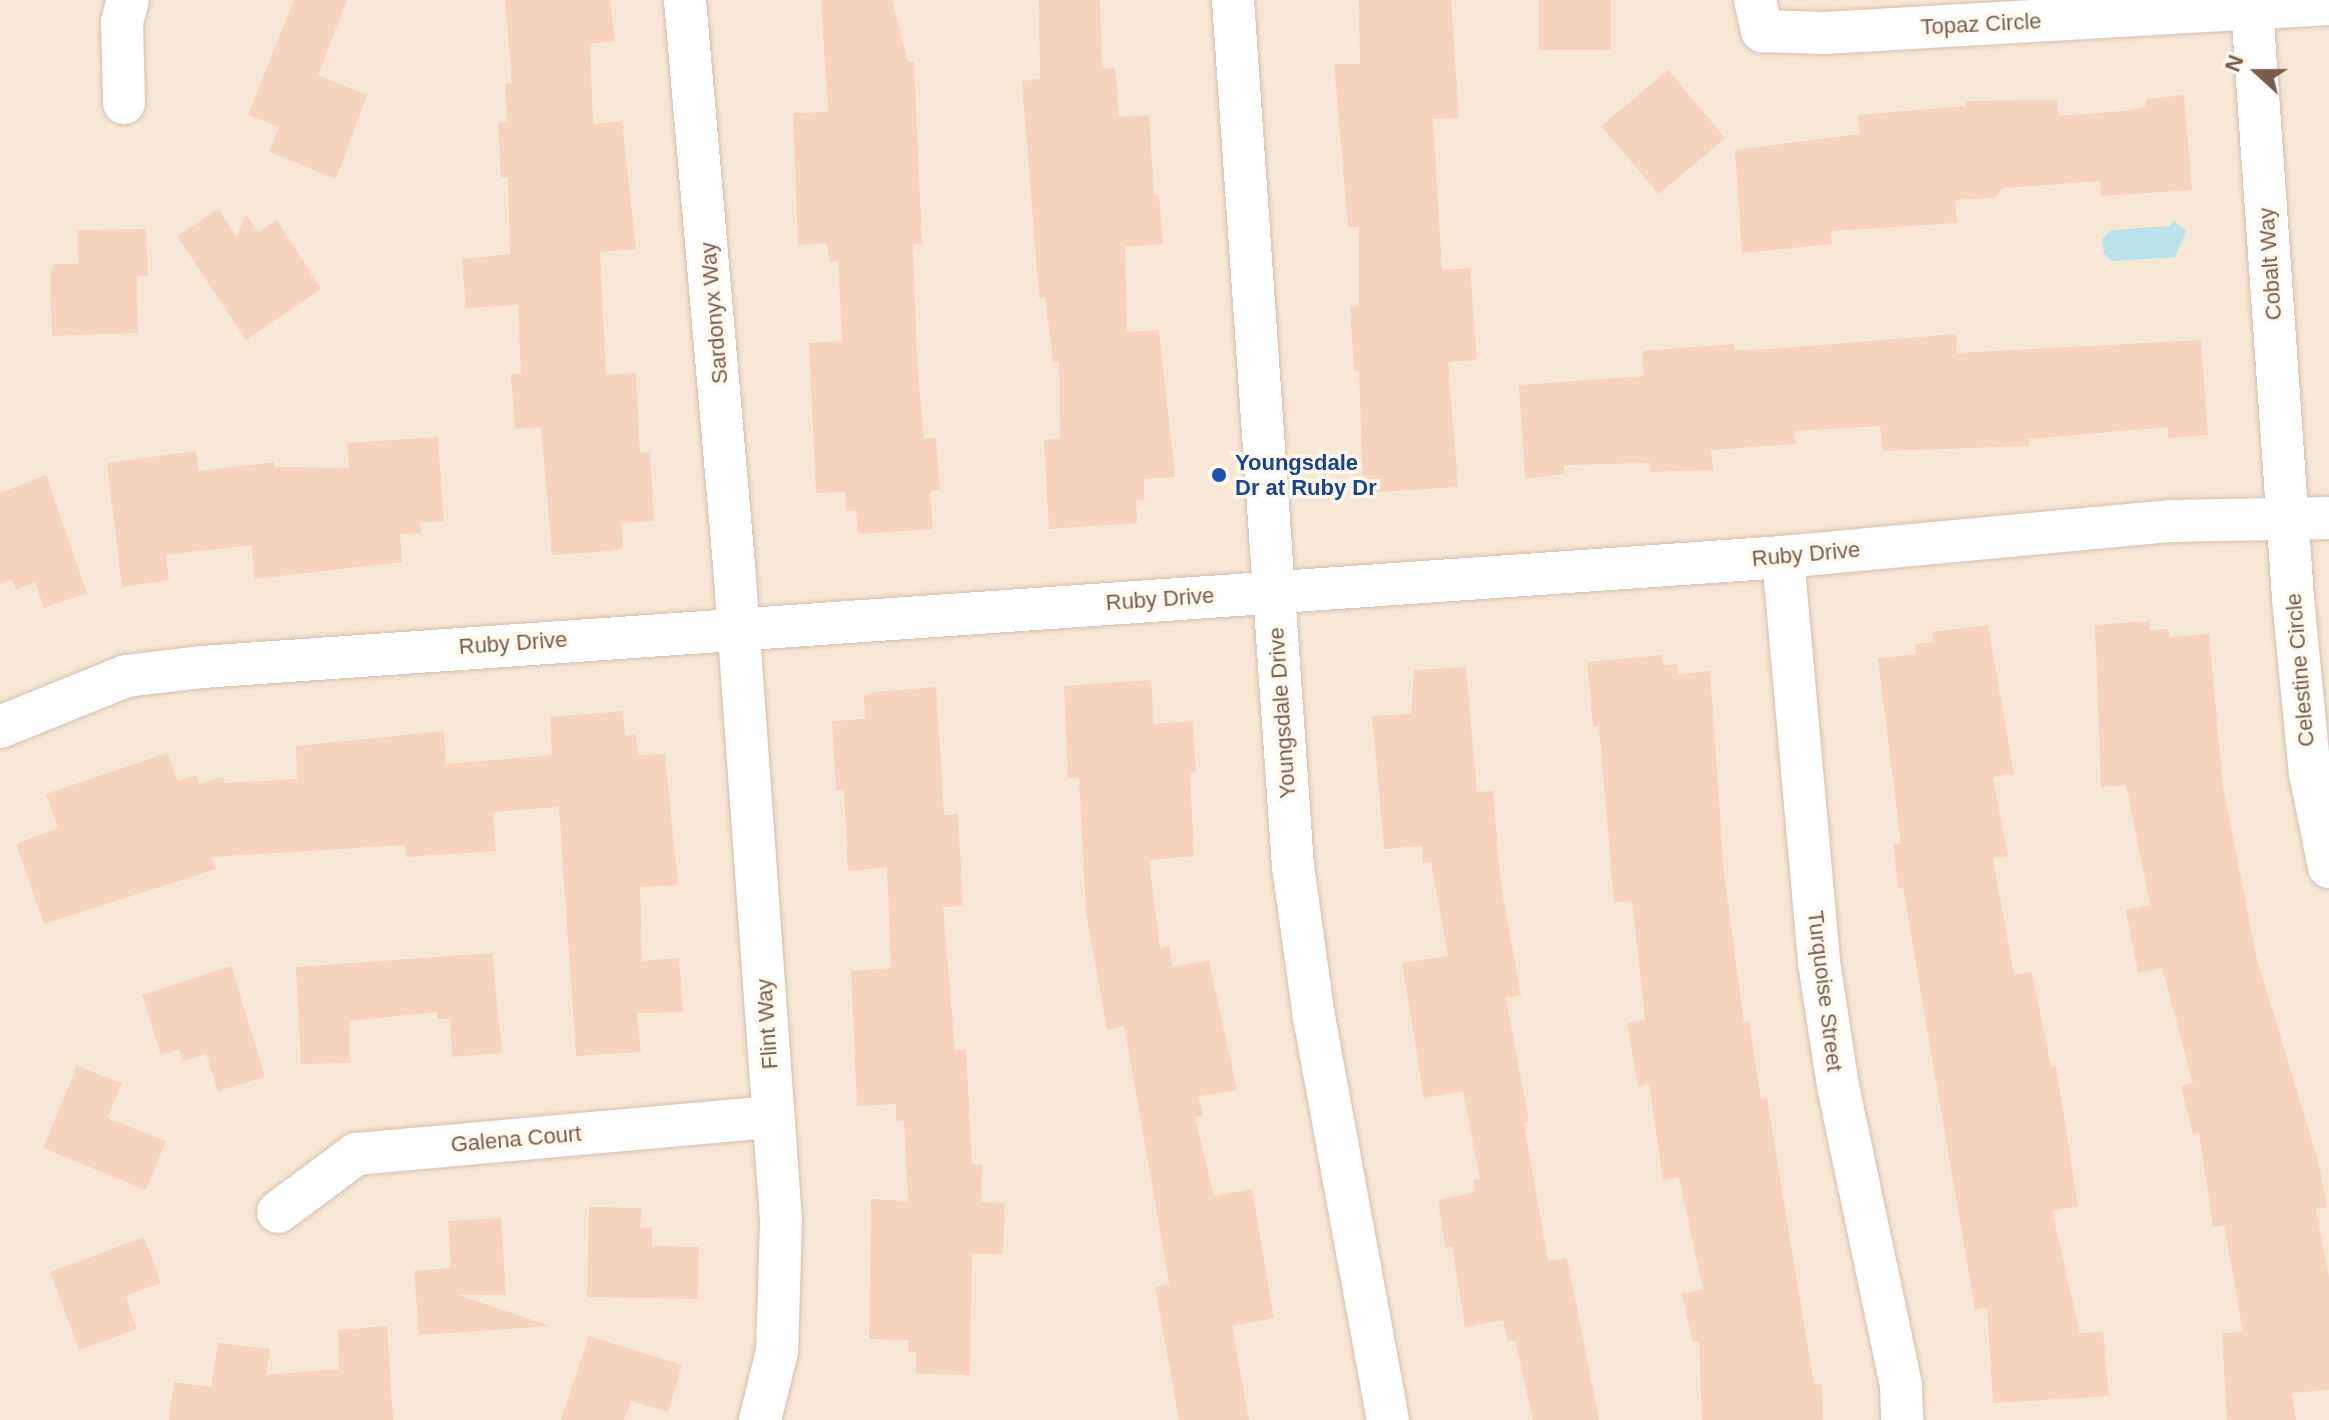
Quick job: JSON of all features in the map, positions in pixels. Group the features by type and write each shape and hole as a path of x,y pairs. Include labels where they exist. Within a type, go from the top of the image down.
{"street":[{"path":"124,103 122,22 128,0"},
{"name":"Sardonyx Way","path":"685,0 695,70 739,626"},
{"name":"Youngsdale Drive","path":"1233,0 1302,942 1388,1420"},
{"name":"Topaz Circle","path":"1755,0 1762,31 1825,33 2329,4"},
{"name":"Cobalt Way","path":"2252,8 2288,520"},
{"name":"Ruby Drive","path":"0,727 126,676 739,626 1783,557 2174,521 2329,518"},
{"name":"Celestine Circle","path":"2288,520 2310,773 2329,867"},
{"name":"Turquoise Street","path":"1783,557 1819,962 1838,1086 1901,1386 1902,1420"},
{"name":"Flint Way","path":"739,626 781,1220 777,1351 760,1420"},
{"name":"Galena Court","path":"278,1212 356,1154 773,1117"}],"shaded area":[{"path":"0,0 2329,0 2329,1420 0,1420"}],"water":[{"path":"2174,221 2186,231 2175,257 2112,261 2104,254 2102,239 2111,230 2170,226"}],"building":[{"path":"294,0 347,0 318,75 367,95 336,179 269,152 279,127 248,115"},
{"path":"505,0 610,0 615,41 590,44 593,124 622,121 636,249 600,252 606,375 636,373 640,453 650,452 654,521 622,523 623,548 610,551 552,555 541,427 515,429 511,374 521,374 518,305 466,308 462,259 510,254 508,177 501,177 498,123 507,121 505,84 512,83"},
{"path":"821,0 892,0 908,62 914,62 922,244 913,244 917,361 924,439 936,438 940,490 930,491 933,529 858,534 856,511 846,511 845,492 816,493 809,343 842,341 838,261 829,262 827,243 798,245 793,113 828,112"},
{"path":"1039,0 1100,0 1102,69 1115,68 1119,117 1149,115 1154,195 1159,195 1163,244 1125,247 1127,332 1159,330 1175,477 1144,479 1144,500 1136,500 1137,523 1049,529 1044,440 1060,439 1059,361 1053,362 1045,297 1039,298 1022,81 1040,79"},
{"path":"1359,0 1451,0 1459,118 1433,119 1442,270 1470,268 1477,360 1448,362 1458,487 1363,493 1359,371 1354,371 1350,307 1359,306 1359,227 1348,227 1334,64 1360,64"},
{"path":"1539,0 1611,0 1611,50 1539,50"},
{"path":"1668,70 1725,138 1659,194 1601,126"},
{"path":"2184,95 2192,190 2101,196 2100,181 2003,188 1995,198 1955,200 1957,223 1831,231 1832,244 1742,253 1735,150 1860,134 1858,115 1966,106 1965,101 2057,100 2059,116 2123,111 2146,107 2146,99"},
{"path":"218,209 237,237 246,214 258,232 277,220 321,289 246,340 177,236"},
{"path":"146,229 148,276 137,276 138,333 52,336 50,276 54,264 78,264 77,230"},
{"path":"1956,334 1957,353 2201,340 2208,435 2168,438 2168,427 2028,439 2029,446 1883,451 1880,426 1794,431 1796,444 1711,450 1713,470 1651,472 1650,463 1564,465 1564,474 1525,479 1519,385 1644,376 1642,351 1734,344 1735,350 1772,349"},
{"path":"438,437 444,521 420,522 421,533 400,534 402,562 254,579 252,545 166,555 169,580 122,587 107,463 196,451 199,471 274,462 275,467 349,468 347,443"},
{"path":"46,475 87,593 44,608 35,582 16,590 12,579 0,584 0,493"},
{"path":"2149,621 2150,630 2168,629 2170,637 2209,634 2223,787 2257,959 2319,1164 2327,1207 2316,1209 2329,1277 2329,1390 2292,1393 2296,1420 2227,1420 2222,1333 2243,1332 2224,1225 2213,1227 2199,1133 2193,1135 2181,1086 2193,1083 2162,968 2138,973 2126,910 2150,905 2126,785 2101,787 2095,625"},
{"path":"1988,625 2014,774 1993,777 2008,856 1993,858 2014,975 2032,972 2051,1067 2056,1066 2078,1206 2052,1211 2080,1333 2103,1332 2109,1396 1993,1403 1987,1307 1975,1310 1903,888 1898,888 1893,845 1901,843 1878,659 1916,654 1915,644 1933,642 1932,632"},
{"path":"1662,655 1664,665 1677,664 1678,674 1710,671 1724,873 1744,1022 1749,1021 1761,1099 1767,1098 1814,1384 1822,1384 1823,1420 1702,1420 1699,1341 1693,1342 1682,1294 1703,1289 1679,1177 1663,1180 1649,1084 1638,1086 1627,1023 1645,1020 1632,901 1614,903 1599,726 1593,726 1587,662"},
{"path":"1466,667 1477,792 1493,791 1501,886 1521,995 1506,998 1529,1122 1524,1123 1548,1261 1567,1258 1599,1420 1533,1420 1515,1341 1508,1341 1503,1320 1465,1327 1452,1246 1445,1248 1438,1200 1475,1192 1473,1180 1480,1179 1463,1091 1424,1098 1402,963 1448,956 1431,862 1423,862 1422,846 1384,849 1372,716 1411,714 1414,670"},
{"path":"1151,680 1154,724 1193,721 1196,772 1190,773 1194,856 1149,860 1160,948 1169,946 1173,967 1209,960 1237,1090 1199,1096 1203,1115 1195,1116 1214,1196 1252,1189 1274,1318 1232,1326 1249,1420 1179,1420 1155,1287 1169,1284 1150,1173 1124,1026 1107,1030 1086,913 1079,778 1068,778 1064,686"},
{"path":"936,687 944,815 958,814 963,906 943,907 955,1050 966,1049 972,1164 982,1165 981,1202 1005,1203 1003,1254 972,1254 970,1375 916,1374 916,1352 908,1352 908,1340 869,1339 871,1199 908,1201 904,1120 896,1121 896,1104 857,1106 851,971 891,968 887,867 848,871 844,790 836,791 832,721 865,719 864,696 875,692"},
{"path":"623,711 625,736 636,734 638,755 665,754 678,885 640,887 642,961 679,958 683,1012 637,1013 641,1052 576,1056 559,807 493,812 496,851 406,857 405,845 211,857 216,869 44,924 16,844 58,828 46,794 167,753 178,781 196,775 199,784 223,777 225,783 297,779 296,746 444,731 446,764 542,756 552,754 550,717"},
{"path":"492,953 502,1053 452,1057 450,1019 437,1019 437,1012 349,1021 350,1063 301,1064 296,967"},
{"path":"231,966 265,1077 218,1091 206,1054 183,1061 179,1049 161,1055 142,995"},
{"path":"77,1066 122,1083 107,1118 166,1141 146,1190 43,1148"},
{"path":"589,1207 642,1208 640,1228 652,1227 652,1246 699,1247 698,1299 587,1297"},
{"path":"501,1218 506,1295 458,1295 550,1326 419,1335 414,1271 451,1268 448,1221"},
{"path":"144,1237 161,1283 125,1296 137,1329 79,1350 50,1272"},
{"path":"387,1326 393,1420 169,1420 174,1382 211,1387 218,1343 270,1349 266,1375 339,1369 338,1330"},
{"path":"589,1336 682,1365 668,1412 631,1401 624,1420 561,1420"}],"place":[{"name":"Youngsdale Dr at Ruby Dr","path":"1219,475"}]}
